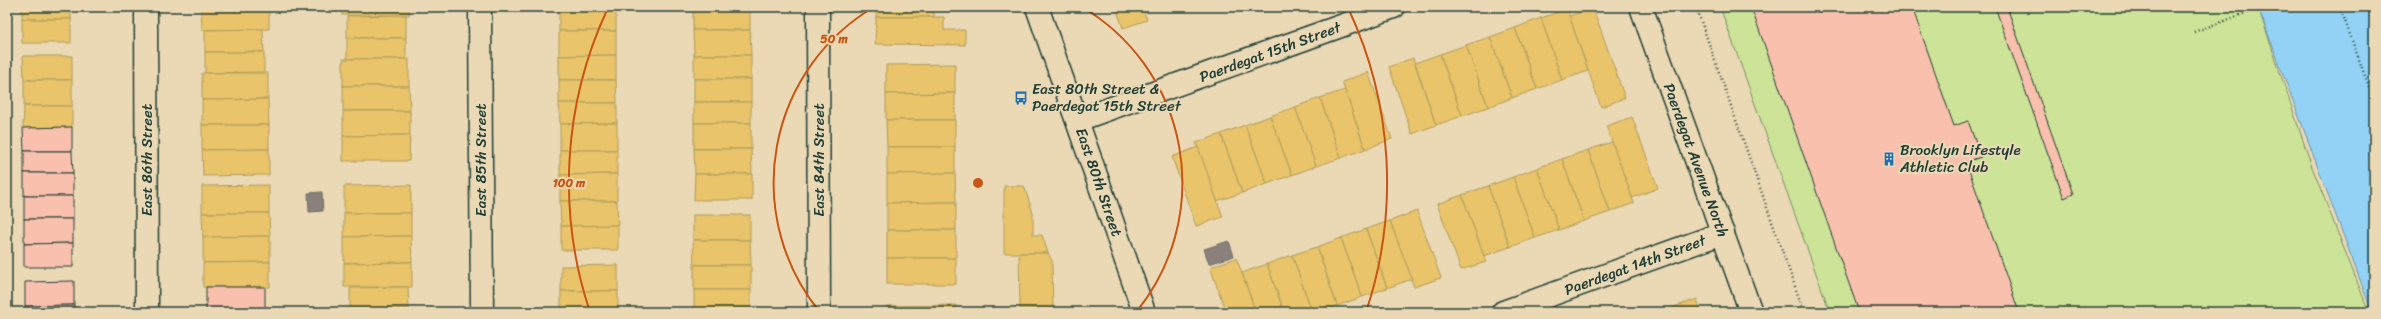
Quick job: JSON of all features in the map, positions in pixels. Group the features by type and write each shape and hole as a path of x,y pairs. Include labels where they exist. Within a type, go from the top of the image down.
{"street":[{"name":"East 86th Street","path":"146,7 147,312"},
{"name":"East 85th Street","path":"480,7 482,312"},
{"name":"East 84th Street","path":"818,7 820,312"},
{"name":"East 80th Street","path":"1037,7 1078,120 1144,312"},
{"name":"Paerdegat 15th Street","path":"1078,120 1394,7"},
{"name":"Paerdegat Avenue North","path":"1641,7 1751,312"},
{"name":"Paerdegat 14th Street","path":"1503,312 1723,233"}],"path":[{"path":"1696,7 1804,312"},
{"path":"2194,32 2262,7"},
{"path":"2340,7 2374,101"}],"green space":[{"path":"1720,7 2258,7 2312,167 2369,312 1830,312"}],"water":[{"path":"2258,7 2374,7 2374,312 2372,312"}],"building: Homes":[{"path":"22,7 71,7 71,19 22,19"},
{"path":"201,7 269,7 269,29 202,30"},
{"path":"342,7 409,7 409,15 342,15"},
{"path":"559,7 616,7 616,31 559,31"},
{"path":"693,7 750,7 750,30 693,30"},
{"path":"876,7 934,7 934,17 876,17"},
{"path":"1116,7 1142,7 1147,20 1123,28"},
{"path":"1593,8 1625,98 1601,107 1569,16"},
{"path":"1567,9 1588,71 1562,80 1541,18"},
{"path":"406,15 406,38 347,38 347,16"},
{"path":"876,17 944,17 944,30 965,30 965,45 875,44"},
{"path":"1541,18 1562,80 1537,89 1515,28"},
{"path":"22,19 71,19 71,43 22,43"},
{"path":"1515,28 1537,89 1512,98 1490,37"},
{"path":"263,29 264,52 205,52 205,30"},
{"path":"693,30 750,30 751,55 694,55"},
{"path":"559,31 616,31 616,55 559,56"},
{"path":"1490,37 1512,98 1488,107 1466,45"},
{"path":"347,38 406,38 406,59 347,59"},
{"path":"1466,45 1488,107 1462,116 1440,54"},
{"path":"205,52 264,52 264,72 205,73"},
{"path":"1440,54 1462,116 1436,125 1415,63"},
{"path":"616,55 616,80 559,80 559,56"},
{"path":"694,55 751,55 751,79 694,79"},
{"path":"23,56 72,56 72,80 24,80"},
{"path":"1413,58 1436,125 1412,134 1389,67"},
{"path":"343,59 409,59 409,86 343,86"},
{"path":"955,64 955,93 886,94 886,65"},
{"path":"1368,72 1392,139 1365,149 1342,82"},
{"path":"202,73 268,73 268,99 202,100"},
{"path":"694,79 751,79 751,102 694,102"},
{"path":"24,80 72,80 72,106 24,106"},
{"path":"559,80 616,80 617,103 559,103"},
{"path":"343,86 409,86 410,111 343,111"},
{"path":"1345,90 1365,149 1341,158 1320,98"},
{"path":"955,93 955,120 886,120 886,94"},
{"path":"1320,98 1341,158 1316,166 1295,107"},
{"path":"268,99 269,125 202,125 202,100"},
{"path":"694,102 751,102 751,123 694,123"},
{"path":"559,103 617,103 617,123 560,124"},
{"path":"24,106 72,106 72,127 23,128"},
{"path":"1295,107 1316,166 1292,175 1270,116"},
{"path":"343,111 410,111 410,135 343,136"},
{"path":"1270,116 1292,175 1267,184 1245,125"},
{"path":"1632,117 1658,188 1632,198 1606,126"},
{"path":"886,120 955,120 955,147 887,147"},
{"path":"617,123 617,150 560,150 560,124"},
{"path":"694,123 751,123 751,149 694,149"},
{"path":"202,125 269,125 269,149 202,150"},
{"path":"1245,125 1267,184 1242,193 1221,134"},
{"path":"1221,134 1242,193 1217,201 1196,143"},
{"path":"410,135 409,161 343,161 343,136"},
{"path":"1612,142 1634,203 1610,212 1588,150"},
{"path":"887,147 955,147 955,173 887,174"},
{"path":"1198,147 1223,217 1196,226 1172,157"},
{"path":"269,149 269,175 203,176 202,150"},
{"path":"694,149 751,149 752,174 695,174"},
{"path":"560,150 617,150 617,174 560,175"},
{"path":"1588,150 1610,212 1584,221 1562,159"},
{"path":"1562,159 1584,221 1559,230 1537,168"},
{"path":"1537,168 1559,230 1535,238 1513,177"},
{"path":"955,173 956,202 887,203 887,174"},
{"path":"617,174 617,201 560,201 560,175"},
{"path":"695,174 752,174 752,200 694,200"},
{"path":"1513,177 1535,238 1510,247 1488,186"},
{"path":"269,185 269,213 202,213 202,186"},
{"path":"411,185 411,213 344,213 344,186"},
{"path":"1004,186 1024,186 1033,213 1033,235 1042,235 1048,253 1004,253"},
{"path":"1488,186 1510,247 1484,256 1462,195"},
{"path":"1462,195 1486,262 1461,270 1437,204"},
{"path":"560,201 617,201 618,225 561,226"},
{"path":"956,202 956,230 887,230 887,203"},
{"path":"1417,211 1441,278 1414,287 1390,221"},
{"path":"202,213 269,213 270,236 203,237"},
{"path":"344,213 411,213 411,236 344,237"},
{"path":"693,215 750,215 750,240 693,240"},
{"path":"1390,221 1412,279 1387,288 1366,229"},
{"path":"618,225 618,250 561,250 561,226"},
{"path":"1366,229 1387,288 1362,297 1341,238"},
{"path":"887,230 956,230 956,258 887,258"},
{"path":"270,236 270,262 203,263 203,237"},
{"path":"411,236 412,262 344,263 344,237"},
{"path":"1341,238 1362,297 1337,306 1317,247"},
{"path":"693,240 750,240 751,265 694,265"},
{"path":"1317,247 1337,306 1320,312 1312,312 1292,255"},
{"path":"1019,253 1048,253 1052,261 1053,309 1020,309"},
{"path":"1292,255 1312,312 1284,312 1267,264"},
{"path":"887,258 956,258 956,284 887,284"},
{"path":"1236,258 1256,312 1226,312 1210,267"},
{"path":"270,262 270,287 203,287 203,263"},
{"path":"412,262 412,287 344,287 344,263"},
{"path":"1267,264 1284,312 1256,312 1242,273"},
{"path":"618,265 618,291 561,291 561,266"},
{"path":"694,265 751,265 751,290 694,290"},
{"path":"408,287 409,309 350,310 350,288"},
{"path":"694,290 751,290 751,312 694,312"},
{"path":"561,291 618,291 618,312 561,312"},
{"path":"1697,299 1701,312 1673,312 1671,308"},
{"path":"956,305 956,312 886,312 886,306"},
{"path":"407,309 407,312 350,312 350,310"},
{"path":"1029,309 1068,309 1068,312 1029,312"}],"building: Industry":[{"path":"322,192 323,211 309,212 308,193"},
{"path":"1229,241 1234,256 1209,264 1204,249"}],"building: Other":[{"name":"Brooklyn Lifestyle Athletic Club","path":"1751,7 1912,7 1954,126 1968,121 1981,157 1966,162 2019,312 1859,312"},
{"path":"1995,7 2007,7 2073,194 2064,198"},
{"path":"72,127 72,151 24,151 23,128"},
{"path":"24,151 72,151 73,173 24,173"},
{"path":"24,173 73,173 73,196 24,196"},
{"path":"24,196 73,196 73,219 24,219"},
{"path":"24,219 73,219 73,243 24,244"},
{"path":"73,243 73,267 24,267 24,244"},
{"path":"74,281 74,305 25,306 25,282"},
{"path":"206,287 265,287 265,309 206,310"},
{"path":"74,305 74,312 25,312 25,306"},
{"path":"265,309 265,312 207,312 206,310"}],"place":[{"name":"East 80th Street & Paerdegat 15th Street","path":"1021,98"},
{"name":"Brooklyn Lifestyle Athletic Club","path":"1889,159"}]}
